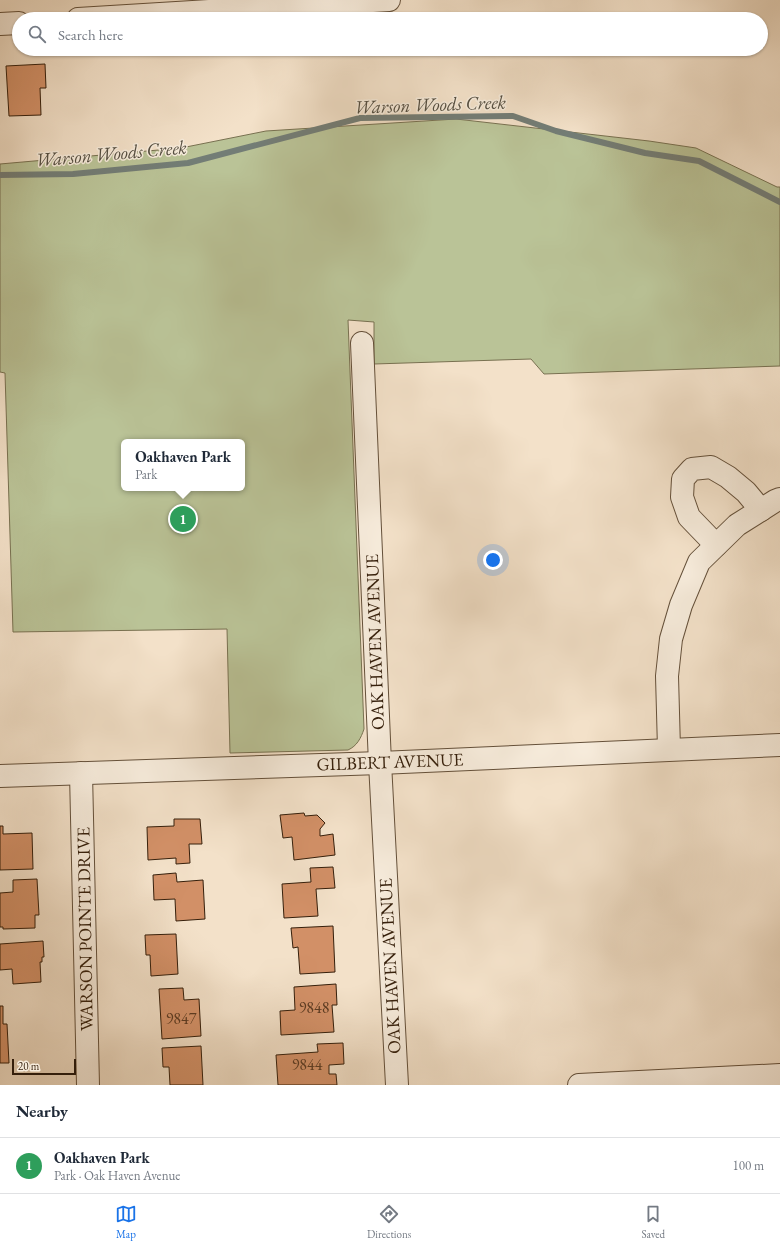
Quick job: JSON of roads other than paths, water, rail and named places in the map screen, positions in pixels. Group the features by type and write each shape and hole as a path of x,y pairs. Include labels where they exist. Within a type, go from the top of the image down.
{"street":[{"path":"193,12 389,0"},
{"path":"0,24 12,23"},
{"name":"OAK HAVEN AVENUE","path":"362,343 380,763 397,1085"},
{"path":"716,545 689,517 682,497 683,479 692,469 711,467 728,477 746,492 761,510"},
{"path":"669,749 667,676 671,639 681,605 699,562 737,525 780,499"},
{"name":"GILBERT AVENUE","path":"0,776 380,763 780,744"},
{"name":"WARSON POINTE DRIVE","path":"81,773 88,1085"},
{"path":"580,1085 780,1075"}],"waterway":[{"name":"Warson Woods Creek","path":"0,175 73,174 188,163 360,118 513,116 556,131 645,153 699,161 780,202"}],"place":[{"name":"Oakhaven Park","path":"183,519"}]}
